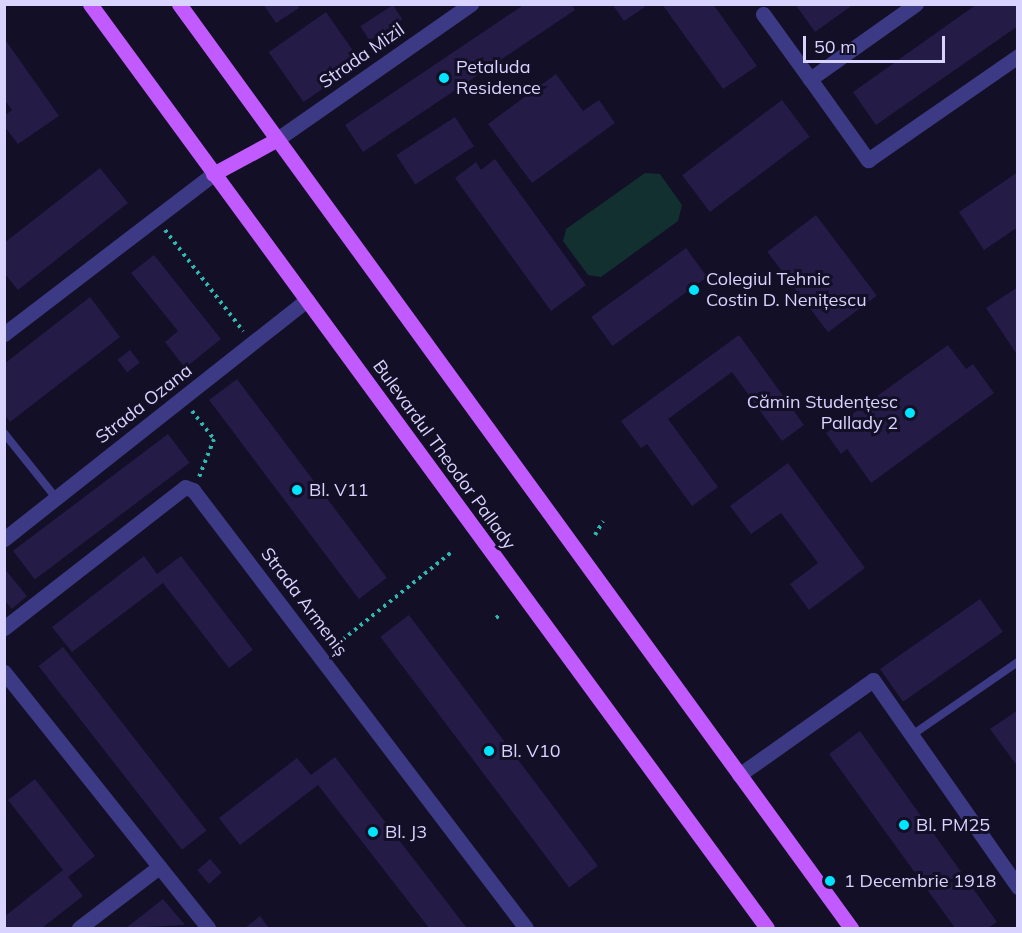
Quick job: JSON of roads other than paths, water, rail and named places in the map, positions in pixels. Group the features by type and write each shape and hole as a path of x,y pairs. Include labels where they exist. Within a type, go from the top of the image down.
{"main road":[{"name":"Bulevardul Theodor Pallady","path":"90,4 767,928"},
{"path":"179,4 850,928"},
{"path":"213,174 276,140"}],"street":[{"name":"Strada Mizil","path":"276,140 471,4"},
{"path":"810,79 916,4"},
{"path":"763,14 868,160 1017,56"},
{"path":"4,334 213,174"},
{"name":"Strada Ozana","path":"4,539 307,300"},
{"name":"Strada Armeniș","path":"4,628 185,487 194,490 526,928"},
{"path":"739,775 873,680 1017,887"},
{"path":"8,682 208,928"},
{"path":"79,928 159,867"}],"lane":[{"path":"4,433 56,498"},
{"path":"912,735 1017,662"}],"place":[{"name":"Petaluda Residence","path":"444,78"},
{"name":"Colegiul Tehnic Costin D. Nenițescu","path":"694,290"},
{"name":"Cămin Studențesc Pallady 2","path":"910,413"},
{"name":"Bl. V11","path":"297,490"},
{"name":"Bl. V10","path":"489,751"},
{"name":"Bl. PM25","path":"904,825"},
{"name":"Bl. J3","path":"373,832"},
{"name":"1 Decembrie 1918","path":"830,881"}]}
